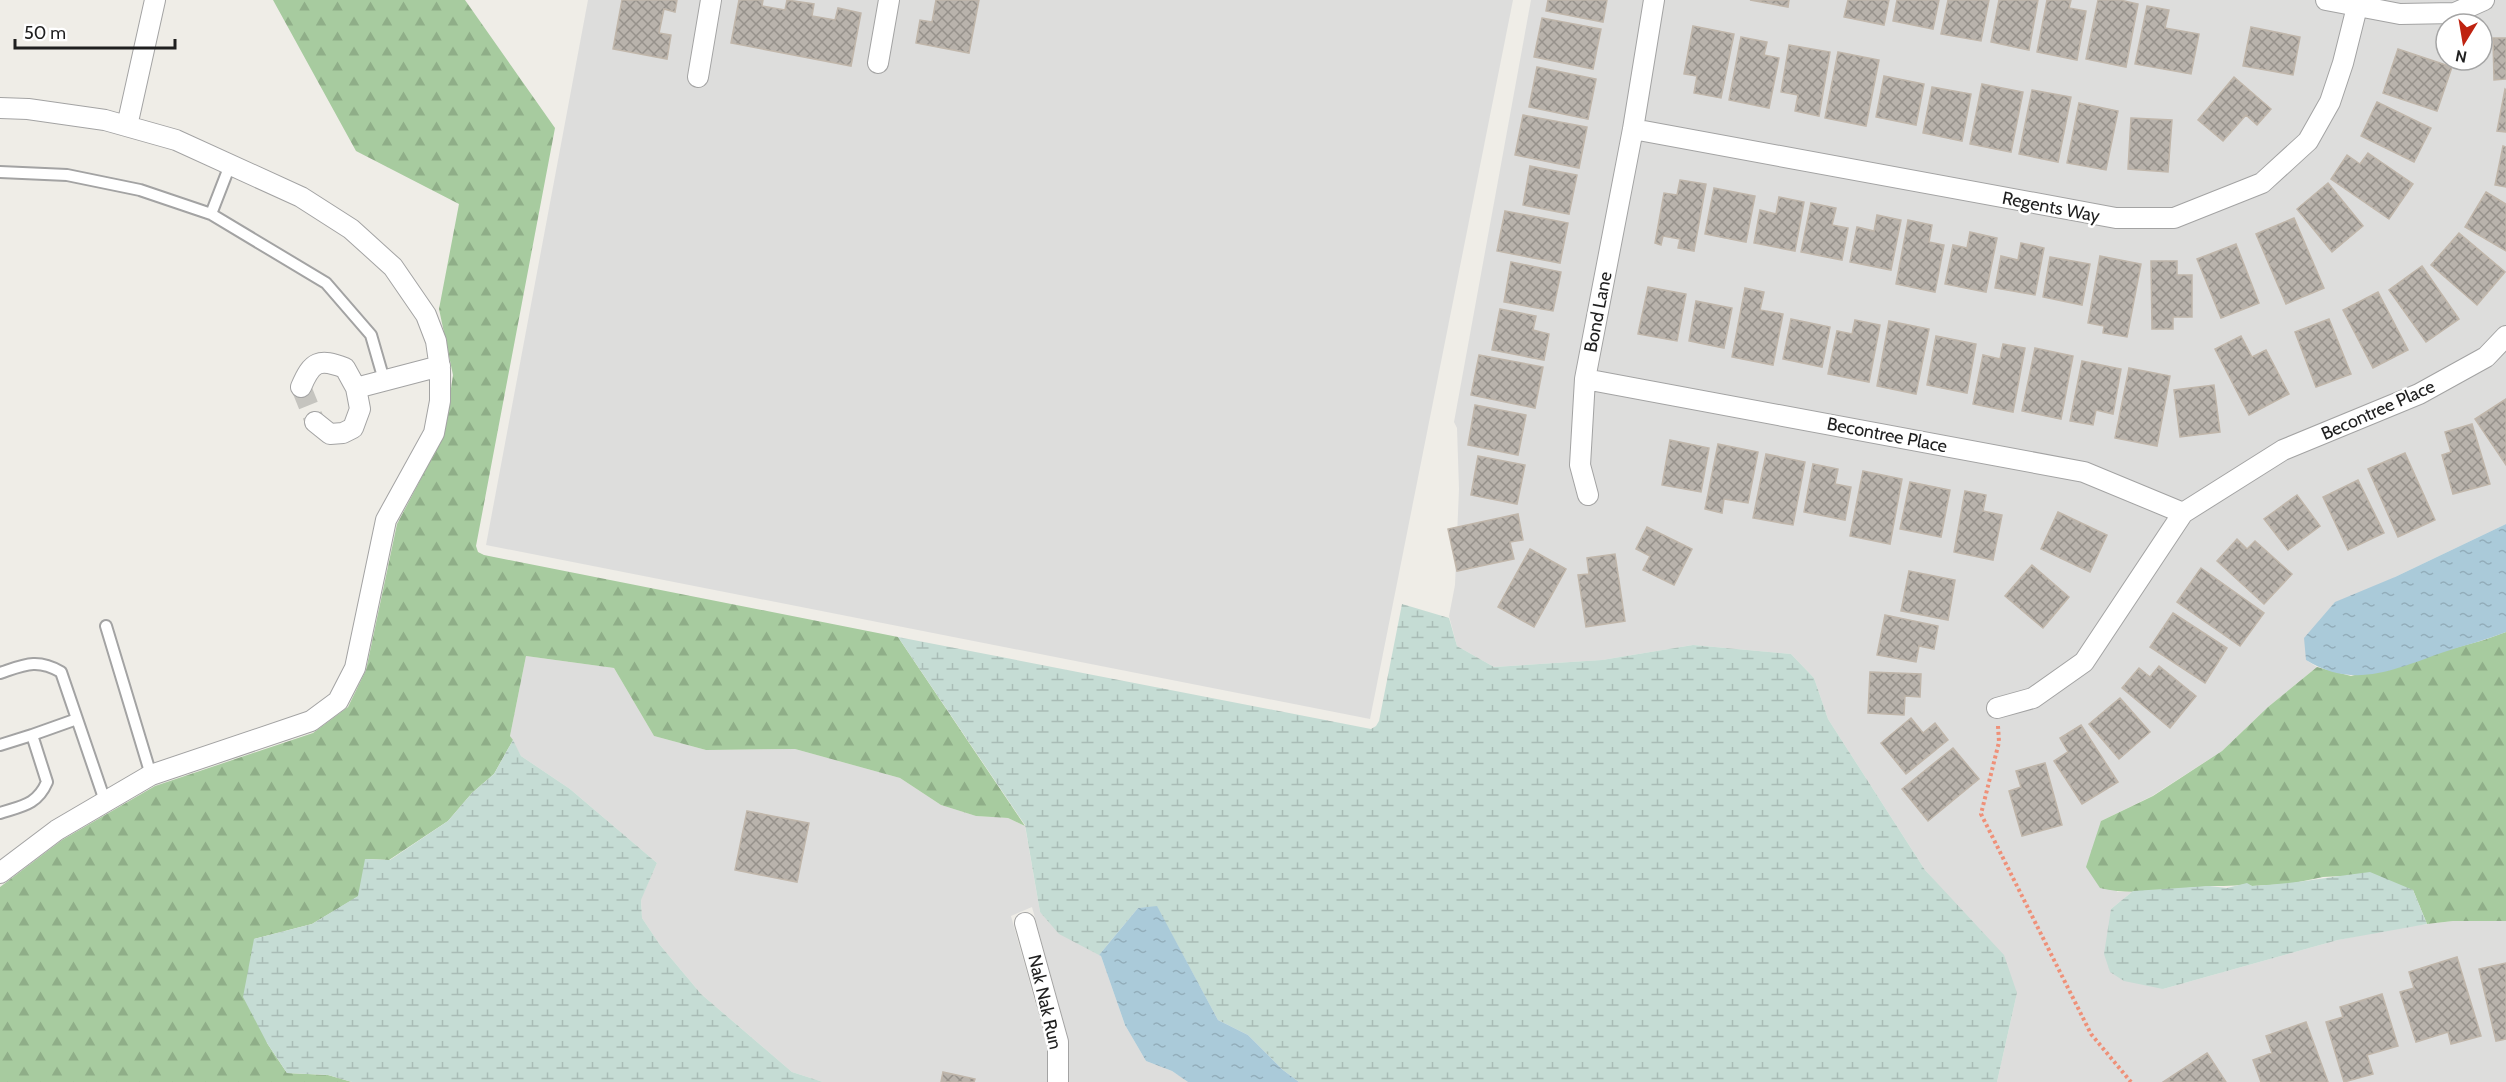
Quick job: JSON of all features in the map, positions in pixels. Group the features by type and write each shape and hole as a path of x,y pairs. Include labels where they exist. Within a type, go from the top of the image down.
{"street":[{"path":"127,126 155,0"},
{"path":"698,76 711,0"},
{"path":"878,63 889,0"},
{"path":"1633,129 1654,0"},
{"path":"2326,0 2400,14 2455,13 2484,0"},
{"name":"Regents Way","path":"1633,129 2115,219 2174,218 2262,183 2308,141 2330,102 2343,63 2357,7"},
{"path":"0,108 105,120 176,140 301,197 351,229 393,267 426,315 436,341 440,366 440,401 434,433 386,520 355,668 338,701 311,720 151,775 57,830 0,873"},
{"name":"Bond Lane","path":"1588,495 1580,465 1585,379 1633,129"},
{"name":"Becontree Place","path":"1997,708 2032,698 2084,662 2183,513 2283,450 2419,394 2486,357 2506,336"},
{"path":"301,387 309,369 318,363 328,361 345,368 356,388 360,409 353,428 343,434 330,434 315,423"},
{"path":"356,388 440,366"},
{"name":"Becontree Place","path":"1585,379 2084,472 2183,513"},
{"name":"Nak Nak Run","path":"1025,923 1058,1042 1058,1082"}],"lane":[{"path":"211,214 230,165"},
{"path":"0,172 67,175 140,190 211,214 326,283 371,335 384,381"},
{"path":"106,626 151,775"},
{"path":"0,673 30,663 48,664 61,672 105,801"},
{"path":"0,745 77,719"},
{"path":"0,813 31,803 41,795 47,782 32,735"}],"path":[{"path":"1997,708 1999,742 1981,814 2091,1034 2131,1082"}],"shaded area":[{"path":"588,0 1513,0 1370,719 486,545"},
{"path":"1531,0 2506,0 2506,524 2395,577 2306,660 2317,667 2268,707 2222,751 2152,796 2101,821 2117,892 2133,891 2111,909 2163,989 2338,940 2396,928 2453,921 2506,921 2506,1082 1997,1082 2017,993 1960,910 1925,870 1828,719 1814,678 1791,654 1693,645 1602,660 1494,667 1457,646 1449,616 1455,585 1459,489 1457,428 1454,422"},
{"path":"526,656 614,668 654,736 706,750 795,749 900,778 941,805 976,816 1008,818 1025,826 1040,912 1101,956 1125,1025 1146,1061 1172,1071 1188,1082 1069,1082 1068,1038 1032,907 1011,916 1047,1044 1047,1082 823,1082 792,1072 701,994 660,945 642,918 641,899 657,863 570,789 521,756 510,736"}],"green space":[{"path":"273,0 465,0 555,128 476,546 478,552 898,637 1025,826 1008,818 976,816 941,805 900,778 795,749 706,750 654,736 614,668 526,656 510,736 513,740 494,774 472,793 448,821 389,860 366,859 359,896 312,924 254,939 267,1043 287,1073 328,1075 352,1082 0,1082 0,887 62,840 155,786 313,733 348,707 366,670 397,524 444,435 453,375 439,309 459,204 356,151"},
{"path":"1402,604 1449,618 1457,646 1494,667 1602,660 1693,645 1791,654 1814,678 1828,719 1925,870 2004,955 2017,993 1997,1082 1299,1082 1283,1070 1248,1035 1218,1020 1157,907 1138,908 1099,955 1059,934 1040,912 1025,825 898,637 1371,729 1379,721"},
{"path":"2506,632 2506,921 2453,921 2427,924 2413,890 2341,876 2289,884 2252,886 2247,884 2124,892 2100,888 2086,867 2101,821 2153,796 2222,751 2268,707 2317,667 2351,676"},
{"path":"513,740 521,756 570,789 657,863 641,900 642,918 660,945 701,994 792,1072 823,1082 352,1082 328,1075 287,1073 267,1043 243,997 254,939 312,924 358,896 365,859 390,860 448,821 472,793 494,774"},
{"path":"2370,872 2413,890 2427,924 2338,940 2163,989 2124,981 2110,972 2104,954 2111,909 2133,891 2209,886 2227,888 2247,883 2252,886 2267,885"}],"water":[{"path":"2506,524 2506,632 2409,665 2375,674 2341,674 2306,660 2304,638 2335,602 2395,577"},
{"path":"1157,906 1218,1020 1248,1035 1283,1070 1299,1082 1188,1082 1172,1071 1146,1061 1125,1025 1099,955 1138,908"}],"building":[{"path":"622,0 677,0 675,12 664,9 659,33 671,35 667,59 613,49"},
{"path":"739,0 763,0 762,6 785,10 787,0 814,4 812,16 835,20 838,8 861,13 851,66 731,43"},
{"path":"936,0 979,0 969,53 916,43 920,20 932,22"},
{"path":"1548,0 1607,0 1603,22 1546,11"},
{"path":"1750,0 1789,0 1788,7"},
{"path":"1848,0 1889,0 1884,25 1844,17"},
{"path":"1897,0 1939,0 1933,29 1893,21"},
{"path":"1948,0 1989,0 1981,41 1941,34"},
{"path":"1999,0 2038,0 2029,50 1991,42"},
{"path":"2047,0 2071,0 2069,8 2086,11 2077,60 2037,52"},
{"path":"2098,0 2120,0 2138,4 2126,67 2086,59"},
{"path":"2147,6 2169,10 2165,28 2199,34 2191,74 2135,64"},
{"path":"1542,18 1601,29 1593,69 1534,57"},
{"path":"1693,26 1734,34 1721,98 1694,93 1697,76 1684,74"},
{"path":"2251,27 2300,37 2293,75 2243,66"},
{"path":"1741,37 1767,42 1764,55 1779,58 1769,108 1729,100"},
{"path":"2494,38 2506,38 2506,79 2494,80"},
{"path":"1789,45 1830,52 1819,116 1795,111 1798,95 1781,92"},
{"path":"2398,49 2434,61 2434,72 2450,72 2437,111 2383,93"},
{"path":"1838,52 1879,60 1866,126 1825,118"},
{"path":"1537,67 1596,79 1588,119 1529,107"},
{"path":"1884,76 1924,84 1916,125 1876,117"},
{"path":"2234,77 2271,109 2257,125 2246,115 2223,141 2198,120"},
{"path":"1982,84 2023,92 2011,152 1970,144"},
{"path":"1932,87 1971,94 1962,141 1923,133"},
{"path":"2032,90 2071,97 2058,162 2019,154"},
{"path":"2506,90 2506,132 2497,131"},
{"path":"2377,102 2431,128 2414,162 2361,136"},
{"path":"2079,103 2118,111 2106,170 2067,163"},
{"path":"1523,115 1587,127 1579,168 1515,155"},
{"path":"2131,118 2172,120 2168,172 2128,169"},
{"path":"2503,146 2506,147 2506,187 2495,185"},
{"path":"2368,153 2413,184 2389,219 2331,179 2347,155 2360,164"},
{"path":"1530,166 1577,175 1569,214 1523,205"},
{"path":"1680,180 1706,184 1694,251 1678,248 1680,239 1663,236 1661,245 1655,243 1664,193 1677,195"},
{"path":"2328,183 2363,226 2332,252 2297,209"},
{"path":"1714,188 1755,196 1746,242 1705,234"},
{"path":"2486,192 2506,204 2506,251 2465,227"},
{"path":"1779,197 1804,202 1795,251 1754,243 1760,210 1776,214"},
{"path":"1811,203 1836,208 1832,225 1848,228 1842,260 1801,252"},
{"path":"1505,211 1568,223 1560,263 1497,251"},
{"path":"1877,215 1901,220 1891,270 1850,262 1857,227 1874,231"},
{"path":"2294,218 2324,288 2286,304 2256,234"},
{"path":"1908,220 1932,225 1929,242 1944,245 1935,292 1896,284"},
{"path":"1970,232 1997,238 1986,292 1945,284 1953,245 1967,248"},
{"path":"2459,233 2505,272 2477,305 2431,265"},
{"path":"2021,243 2044,248 2035,295 1995,288 2001,256 2018,260"},
{"path":"2236,244 2259,303 2221,318 2197,259"},
{"path":"2100,256 2141,264 2127,337 2103,333 2104,326 2088,323"},
{"path":"2050,257 2090,264 2082,305 2043,297"},
{"path":"2151,261 2177,261 2177,275 2192,275 2192,317 2173,317 2173,329 2152,329"},
{"path":"1511,262 1561,272 1553,311 1504,302"},
{"path":"2422,266 2459,319 2426,342 2389,290"},
{"path":"1648,287 1686,294 1677,341 1638,334"},
{"path":"1745,288 1764,292 1760,310 1783,314 1773,365 1732,357"},
{"path":"2378,292 2408,350 2373,368 2343,310"},
{"path":"1696,301 1732,308 1724,348 1689,341"},
{"path":"1500,309 1536,316 1533,330 1549,334 1544,360 1492,350"},
{"path":"1791,319 1830,327 1822,367 1783,359"},
{"path":"2329,319 2351,374 2316,387 2295,332"},
{"path":"1855,320 1880,325 1869,382 1828,374 1837,331 1852,334"},
{"path":"1889,321 1929,329 1916,394 1877,386"},
{"path":"1936,336 1976,344 1967,393 1927,385"},
{"path":"2241,336 2252,357 2266,350 2289,394 2249,415 2215,349"},
{"path":"2003,344 2025,348 2013,412 1973,404 1983,355 2000,359"},
{"path":"2035,348 2073,356 2061,419 2022,411"},
{"path":"1479,355 1543,367 1535,408 1471,395"},
{"path":"2082,361 2121,369 2113,414 2096,410 2093,425 2070,421"},
{"path":"2129,368 2170,376 2157,446 2115,438"},
{"path":"2214,385 2220,432 2180,437 2174,390"},
{"path":"2506,399 2506,465 2475,419"},
{"path":"1475,405 1526,415 1518,455 1468,445"},
{"path":"2472,424 2490,484 2453,494 2442,455 2451,452 2445,432"},
{"path":"1670,440 1709,448 1701,492 1662,485"},
{"path":"1718,444 1758,452 1748,503 1724,499 1722,513 1705,509"},
{"path":"2405,453 2435,520 2398,537 2368,469"},
{"path":"1766,454 1805,462 1793,525 1753,518"},
{"path":"1478,456 1525,465 1517,504 1471,495"},
{"path":"1813,464 1838,469 1835,484 1851,487 1845,520 1804,512"},
{"path":"1863,471 1902,479 1890,544 1850,536"},
{"path":"2358,480 2384,533 2348,550 2323,497"},
{"path":"1910,482 1950,490 1941,537 1900,529"},
{"path":"1965,491 1986,495 1983,511 2002,515 1993,560 1954,552"},
{"path":"2297,495 2320,526 2288,550 2264,519"},
{"path":"2058,512 2107,535 2090,572 2041,549"},
{"path":"1518,514 1523,540 1510,542 1514,559 1457,571 1448,529"},
{"path":"1647,527 1692,549 1674,585 1643,570 1650,556 1636,549"},
{"path":"2237,539 2247,549 2255,541 2292,574 2264,604 2217,561"},
{"path":"1530,549 1566,569 1534,627 1498,607"},
{"path":"1615,554 1625,621 1586,627 1578,575 1589,574 1587,558"},
{"path":"2032,565 2069,597 2043,628 2005,596"},
{"path":"2201,568 2264,613 2240,646 2177,602"},
{"path":"1909,571 1955,580 1948,620 1901,611"},
{"path":"2173,613 2227,648 2205,683 2150,647"},
{"path":"1885,615 1938,626 1934,649 1919,646 1916,662 1877,655"},
{"path":"2159,666 2196,696 2170,728 2122,688 2139,668 2150,677"},
{"path":"1870,672 1921,674 1920,697 1905,696 1904,715 1868,713"},
{"path":"2120,698 2150,732 2119,759 2089,724"},
{"path":"1911,718 1923,733 1935,723 1948,740 1906,774 1881,743"},
{"path":"2081,725 2118,782 2082,804 2054,761 2068,752 2060,738"},
{"path":"1953,748 1979,779 1928,821 1902,789"},
{"path":"2045,763 2062,825 2022,836 2009,791 2021,787 2016,771"},
{"path":"747,811 809,823 797,882 735,870"},
{"path":"2457,957 2481,1036 2451,1044 2448,1032 2416,1042 2400,992 2414,988 2409,972"},
{"path":"2506,963 2506,1039 2496,1041 2479,969"},
{"path":"2382,994 2398,1046 2367,1055 2373,1074 2344,1082 2326,1022 2343,1017 2340,1007"},
{"path":"2306,1022 2328,1082 2261,1082 2253,1060 2272,1053 2266,1036"},
{"path":"2207,1053 2226,1082 2163,1082"},
{"path":"943,1072 975,1079 974,1082 941,1082"}],"tunnel":[{"path":"301,387 315,422"}]}
